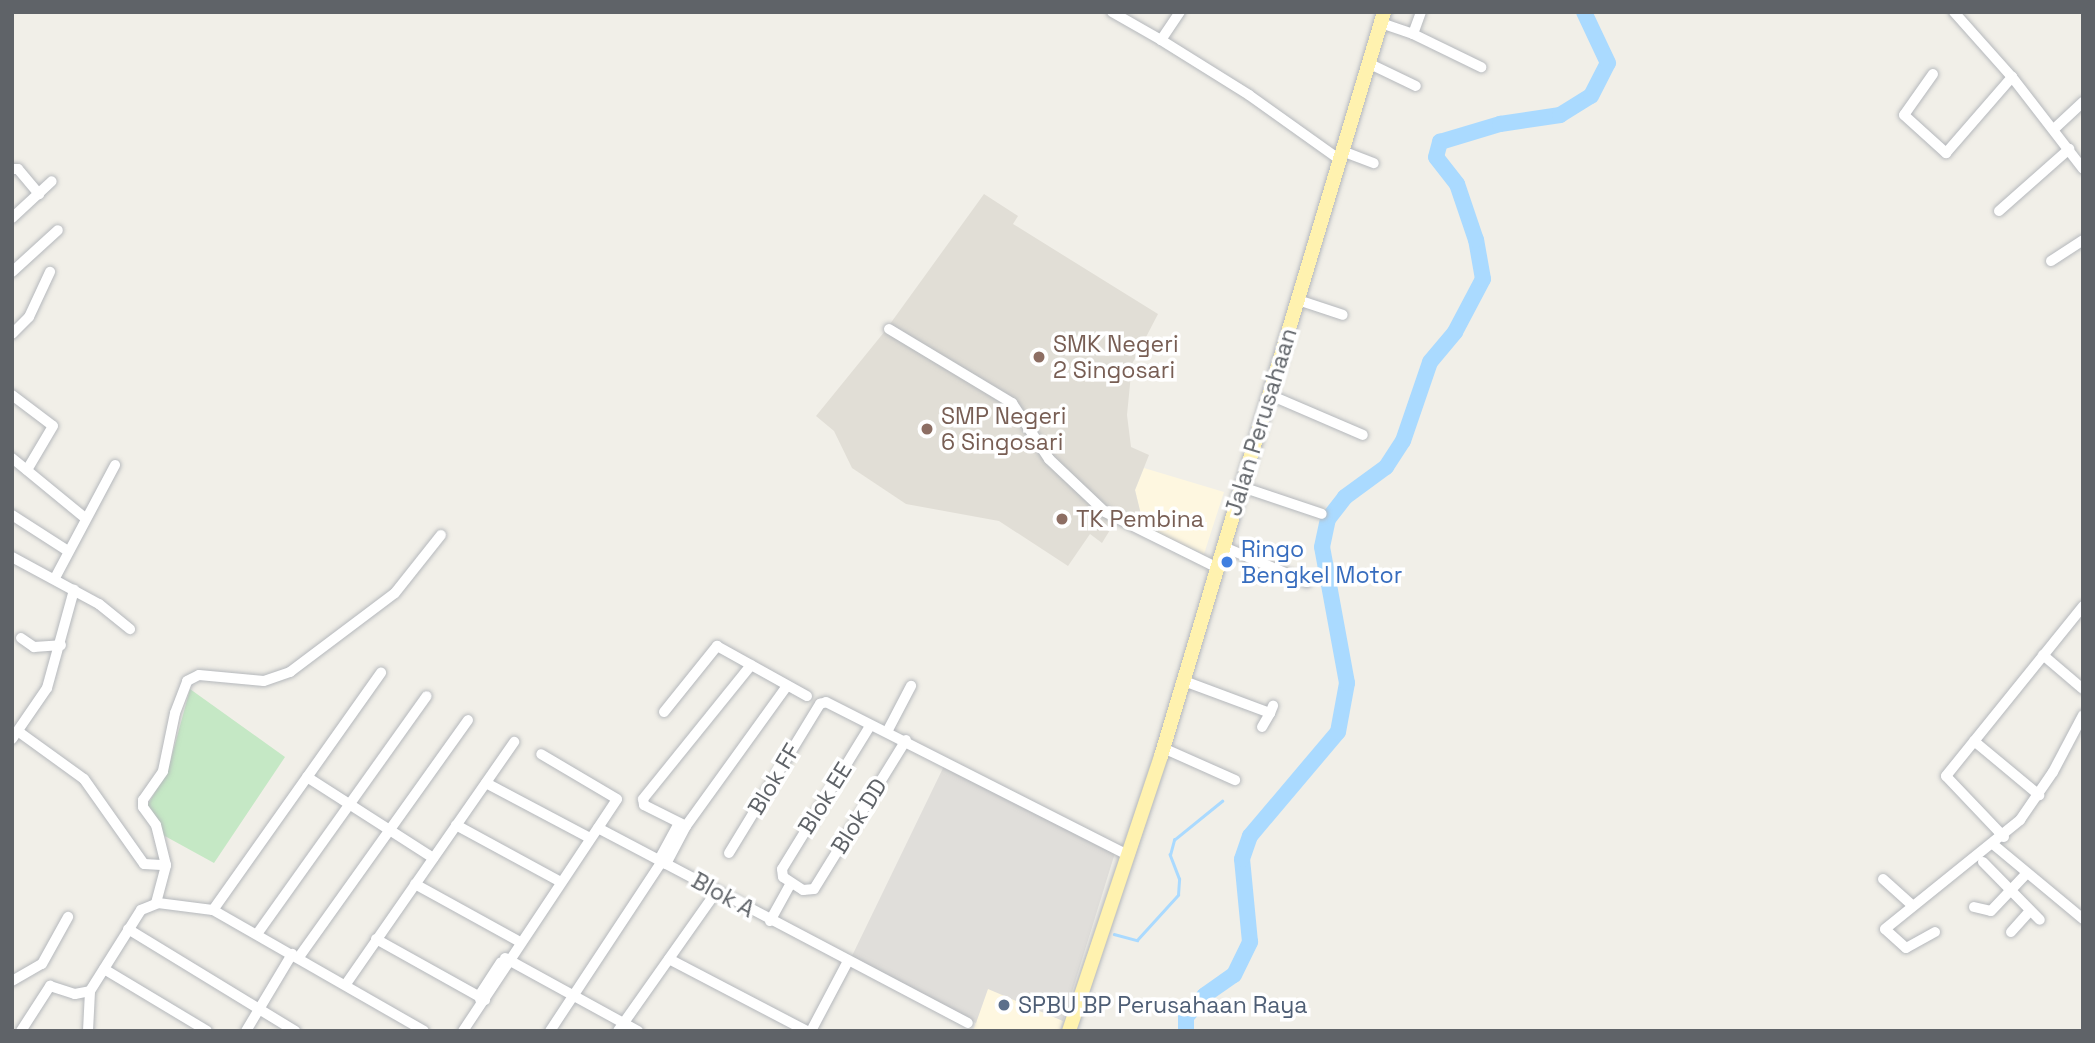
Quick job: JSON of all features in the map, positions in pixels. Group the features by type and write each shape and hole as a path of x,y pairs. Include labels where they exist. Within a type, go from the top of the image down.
{"main road":[{"name":"Jalan Perusahaan","path":"1069,1031 1129,856 1184,681 1383,18"}],"street":[{"path":"1112,12 1249,95 1341,156 1374,163"},
{"path":"1161,40 1180,12"},
{"path":"1413,34 1421,12"},
{"path":"1954,12 2012,77 2083,169"},
{"path":"1383,18 1481,67"},
{"path":"1368,64 1416,86"},
{"path":"1933,74 1904,115 1946,153 2012,77"},
{"path":"2054,129 2083,102"},
{"path":"1999,211 2069,149"},
{"path":"12,169 17,168 39,194"},
{"path":"12,218 52,181"},
{"path":"12,272 58,230"},
{"path":"2051,261 2083,240"},
{"path":"12,334 29,317 50,272"},
{"path":"1298,300 1343,315"},
{"path":"889,329 1012,402 1049,459 1105,512 1218,568"},
{"path":"12,395 53,426 27,470"},
{"path":"1270,395 1363,435"},
{"path":"12,458 85,518"},
{"path":"55,578 115,466"},
{"path":"1242,487 1322,514"},
{"path":"12,515 68,551"},
{"path":"88,1031 89,991 141,910 157,899 166,871 156,825 142,803 163,771 179,696 187,681 199,675 264,681 290,672 396,593 441,535"},
{"path":"1224,547 1307,582"},
{"path":"14,562 55,578 130,629"},
{"path":"74,590 47,688 15,735 84,779 144,864 166,871"},
{"path":"2004,837 1946,779 2083,606"},
{"path":"21,638 34,647 61,645"},
{"path":"664,712 716,646 807,696"},
{"path":"2043,655 2083,689"},
{"path":"682,824 644,804 644,797 751,664"},
{"path":"213,910 381,673"},
{"path":"1184,681 1271,710 1262,727"},
{"path":"888,730 911,685"},
{"path":"550,1031 662,862 682,824 788,686"},
{"path":"257,933 427,696"},
{"name":"Blok FF","path":"729,853 820,704 826,702 870,726"},
{"path":"1935,932 1907,948 1886,934 1886,927 2004,837 2039,795 2083,715"},
{"path":"246,1031 258,1008 295,955 390,830 468,720"},
{"path":"870,726 888,730 1129,856"},
{"name":"Blok EE","path":"791,883 782,872 870,726"},
{"name":"Blok DD","path":"791,883 811,891 906,740"},
{"path":"1974,741 2039,795"},
{"path":"346,984 514,742"},
{"path":"1163,748 1235,780"},
{"path":"463,1031 509,957 598,828 616,795 541,754"},
{"path":"307,777 433,858"},
{"path":"486,783 590,838"},
{"path":"456,825 561,882"},
{"name":"Blok A","path":"598,828 847,963 968,1023"},
{"path":"1994,845 2083,919"},
{"path":"1983,862 2029,912 2040,920"},
{"path":"1973,907 1988,912 2026,874"},
{"path":"1883,879 1913,906"},
{"path":"770,921 791,883"},
{"path":"415,884 520,942"},
{"path":"621,1027 716,892"},
{"path":"157,899 213,910 424,1031"},
{"path":"2011,932 2029,912"},
{"path":"12,981 42,964 68,917"},
{"path":"128,929 295,1031"},
{"path":"376,939 482,1000"},
{"path":"509,957 621,1027 638,1031"},
{"path":"669,959 809,1031 847,963"},
{"path":"104,969 207,1031"},
{"path":"21,1031 50,986 75,994 89,991"}],"shaded area":[{"name":"SMK Negeri 2 Singosari","path":"984,194 1018,216 1013,224 1158,314 1132,364 1127,415 1131,447 1149,455 1135,490 1144,527 1096,500 1044,447 1019,404 1007,394 890,324"},
{"name":"SMP Negeri 6 Singosari","path":"885,331 1010,408 1047,465 1113,525 1102,543 1090,534 1068,566 999,521 906,504 852,468 834,431 816,416"},
{"path":"1144,468 1224,492 1204,554 1144,527 1135,490"},
{"path":"945,764 1115,853 1063,1021 988,989 976,1023 850,960"},
{"name":"SPBU BP Perusahaan Raya","path":"988,988 1063,1021 1059,1031 973,1031"}],"green space":[{"path":"190,689 285,757 214,863 163,835 147,806 168,770"}],"waterway":[{"path":"1186,1031 1186,1017 1205,995 1234,975 1250,942 1242,859 1250,836 1338,732 1347,683 1322,547 1328,519 1345,497 1386,467 1403,441 1430,362 1455,332 1483,279 1476,240 1457,184 1436,157 1440,142 1500,124 1560,115 1591,96 1608,63 1584,12"},
{"path":"1114,934 1137,940 1178,895 1179,879 1170,855 1174,840 1222,801"}],"place":[{"name":"SMK Negeri 2 Singosari","path":"1039,357"},
{"name":"SMP Negeri 6 Singosari","path":"927,429"},
{"name":"TK Pembina","path":"1062,519"},
{"name":"Ringo Bengkel Motor","path":"1227,562"},
{"name":"SPBU BP Perusahaan Raya","path":"1004,1005"}]}
